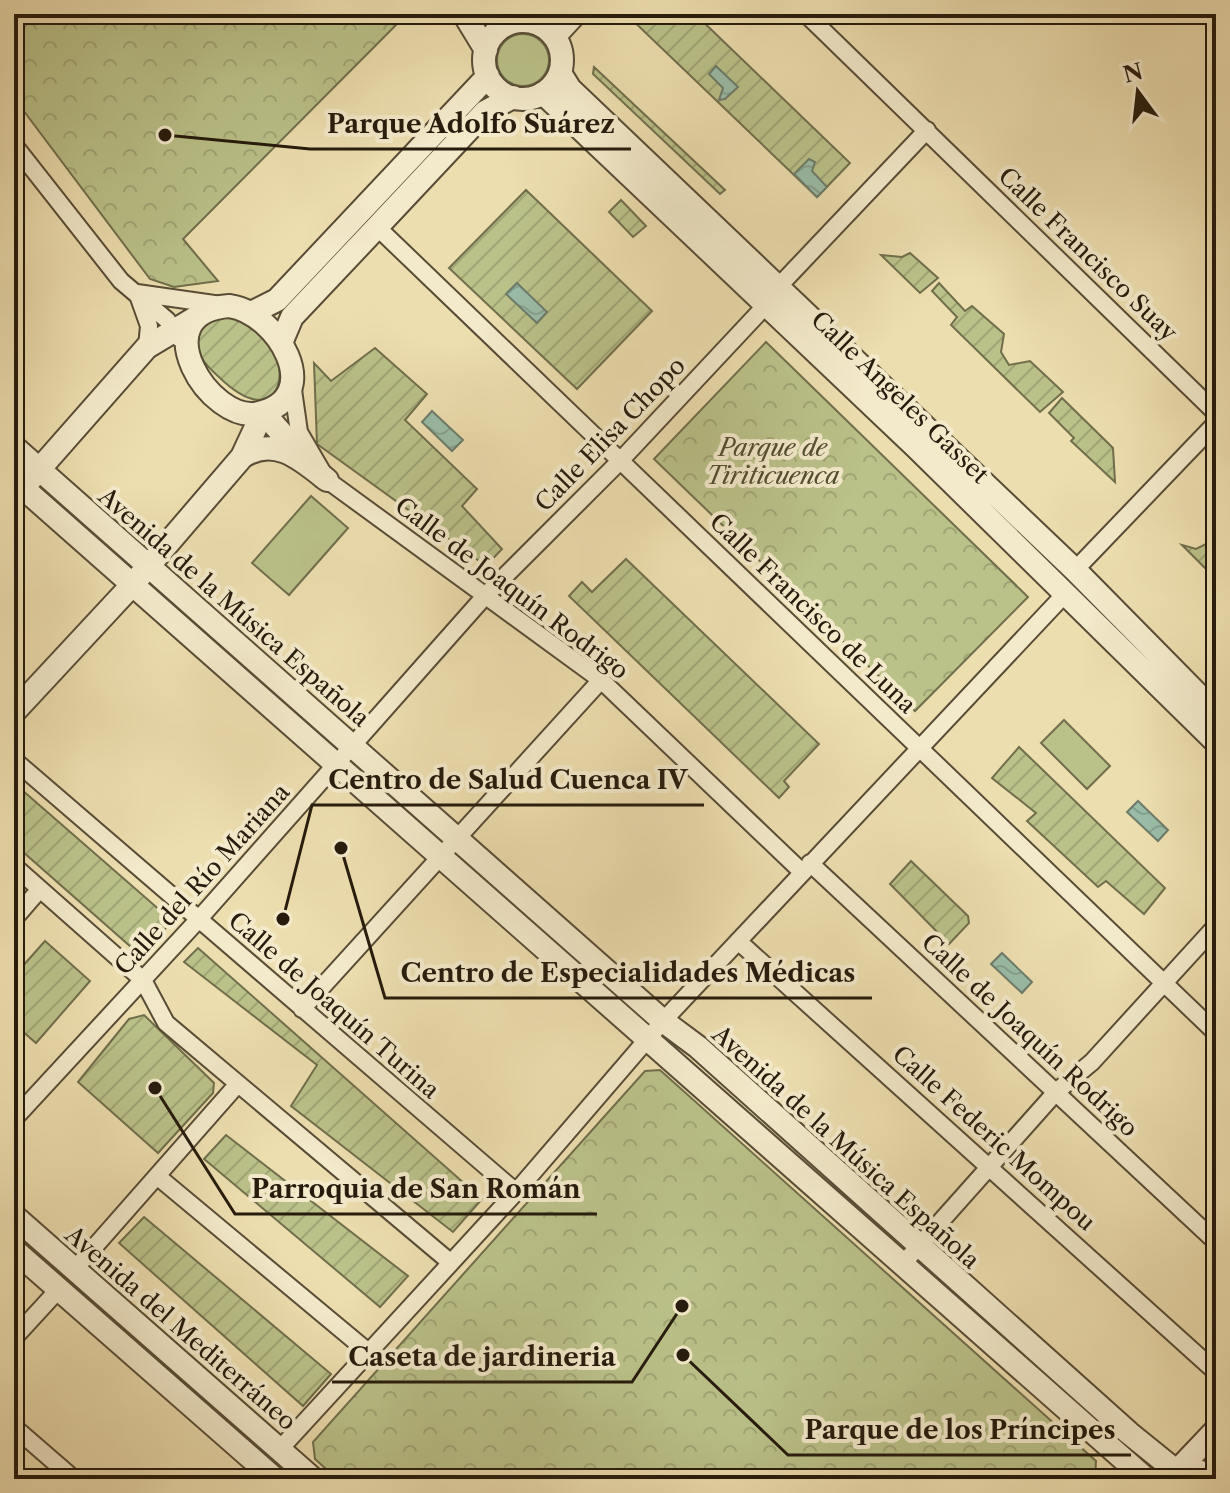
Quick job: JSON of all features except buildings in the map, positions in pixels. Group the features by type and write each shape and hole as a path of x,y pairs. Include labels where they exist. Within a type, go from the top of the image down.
{"street":[{"path":"464,14 486,50 488,76 500,91 526,99 543,93 560,73 562,55 552,27"},
{"path":"486,50 497,31 510,18 552,27 579,14"},
{"name":"Calle Francisco Suay","path":"806,14 1216,413"},
{"name":"Calle Angeles Gasset","path":"560,73 570,89 1064,595 1216,742"},
{"path":"17,489 147,347 173,329 206,313 277,300 488,76"},
{"name":"Calle Angeles Gasset","path":"543,93 773,295 1075,570 1216,713"},
{"path":"281,343 292,317 485,112 513,97"},
{"name":"Calle Elisa Chopo","path":"485,596 620,461 927,130"},
{"path":"14,145 121,281 173,329 198,377 225,403 242,413 263,412 281,401 292,379"},
{"name":"Calle Francisco de Luna","path":"377,227 1216,1033"},
{"path":"136,293 240,309 281,343 291,360 299,432 327,480"},
{"path":"136,293 149,326 147,347"},
{"path":"185,353 188,332 206,313"},
{"path":"14,712 133,584 242,457 254,437 263,412"},
{"path":"263,412 291,441 307,464"},
{"path":"1075,570 1216,423"},
{"name":"Avenida de la Música Española","path":"14,447 149,565 345,755 441,856 901,1266 1122,1468 1146,1479"},
{"path":"242,457 253,450 270,447 307,464 327,480"},
{"name":"Calle de Joaquín Rodrigo","path":"327,480 601,680 1056,1092 1216,1242"},
{"name":"Avenida de la Música Española","path":"17,489 345,755 457,838 663,1021 698,1047 1172,1473"},
{"path":"279,1450 516,1192 663,1021 1064,595"},
{"name":"Calle del Río Mariana","path":"14,1119 198,920 485,596"},
{"path":"302,1009 601,680"},
{"name":"Calle de Joaquín Turina","path":"14,760 516,1192"},
{"path":"14,866 143,980 166,1023 236,1086 450,1262"},
{"path":"14,919 40,889"},
{"path":"901,1266 1056,1092 1092,1062 1216,926"},
{"name":"Calle Federic Mompou","path":"738,941 1216,1372"},
{"path":"74,1270 236,1086"},
{"path":"157,1176 367,1351"},
{"name":"Avenida del Mediterráneo","path":"14,1216 313,1479"},
{"name":"Avenida del Mediterráneo","path":"14,1250 264,1476"},
{"path":"14,1338 59,1289"},
{"path":"14,1427 74,1479"},
{"path":"1172,1473 1216,1430"},
{"path":"1172,1473 1199,1469 1216,1477"}],"green space":[{"path":"14,14 407,14 183,239 218,281 174,287 150,279 14,98"},
{"path":"695,14 850,163 817,197 627,15"},
{"path":"523,34 541,42 549,60 541,78 523,86 505,78 497,60 505,42"},
{"path":"594,67 725,190 720,194 593,74"},
{"path":"526,190 652,311 577,389 449,268"},
{"path":"621,200 646,226 633,237 609,212"},
{"path":"910,253 938,278 920,293 881,255 902,257"},
{"path":"939,283 965,311 972,306 1004,334 1001,352 1009,365 1030,361 1063,392 1040,412 951,325 957,317 932,291"},
{"path":"211,316 242,318 261,331 273,348 279,366 279,382 272,395 260,400 243,395 205,363 197,346 197,331"},
{"name":"Parque de Tiriticuenca","path":"766,342 1028,597 915,711 654,459"},
{"path":"375,348 427,394 405,420 477,489 462,506 502,549 486,566 317,444 314,363 331,381"},
{"path":"1062,398 1113,448 1115,482 1071,441 1074,438 1049,413"},
{"path":"311,496 348,528 289,595 252,563"},
{"path":"1216,539 1216,579 1182,545 1196,549"},
{"path":"626,559 819,744 784,781 789,787 779,798 569,596 582,582 592,592"},
{"path":"1064,720 1110,766 1087,789 1041,743"},
{"path":"1019,747 1165,888 1144,914 1106,881 1098,887 1027,821 1036,813 992,778"},
{"path":"14,783 162,912 166,928 144,950 131,947 14,844"},
{"path":"911,861 968,916 969,923 949,944 890,884"},
{"path":"45,941 90,981 36,1043 14,1024 14,976"},
{"path":"198,948 482,1199 453,1232 291,1106 317,1065 184,962"},
{"path":"144,1015 214,1083 213,1093 158,1153 78,1082 129,1019"},
{"path":"660,1070 1096,1461 1095,1479 337,1479 315,1459 313,1442 645,1071"},
{"path":"226,1135 408,1276 380,1307 204,1159"},
{"path":"144,1217 331,1374 303,1406 119,1243"}],"water":[{"path":"716,66 738,87 725,99 719,100 723,88 709,74"},
{"path":"809,159 815,162 812,171 827,187 817,197 794,174"},
{"path":"517,283 547,312 537,323 506,294"},
{"path":"432,411 463,440 452,451 422,422"},
{"path":"1138,801 1168,830 1158,841 1127,812"},
{"path":"1002,953 1032,982 1022,993 991,964"}],"place":[{"name":"Parque Adolfo Suárez","path":"165,135"},
{"name":"Centro de Especialidades Médicas","path":"341,848"},
{"name":"Centro de Salud Cuenca IV","path":"283,919"},
{"name":"Parroquia de San Román","path":"155,1088"},
{"name":"Caseta de jardineria","path":"682,1306"},
{"name":"Parque de los Príncipes","path":"683,1355"}]}
